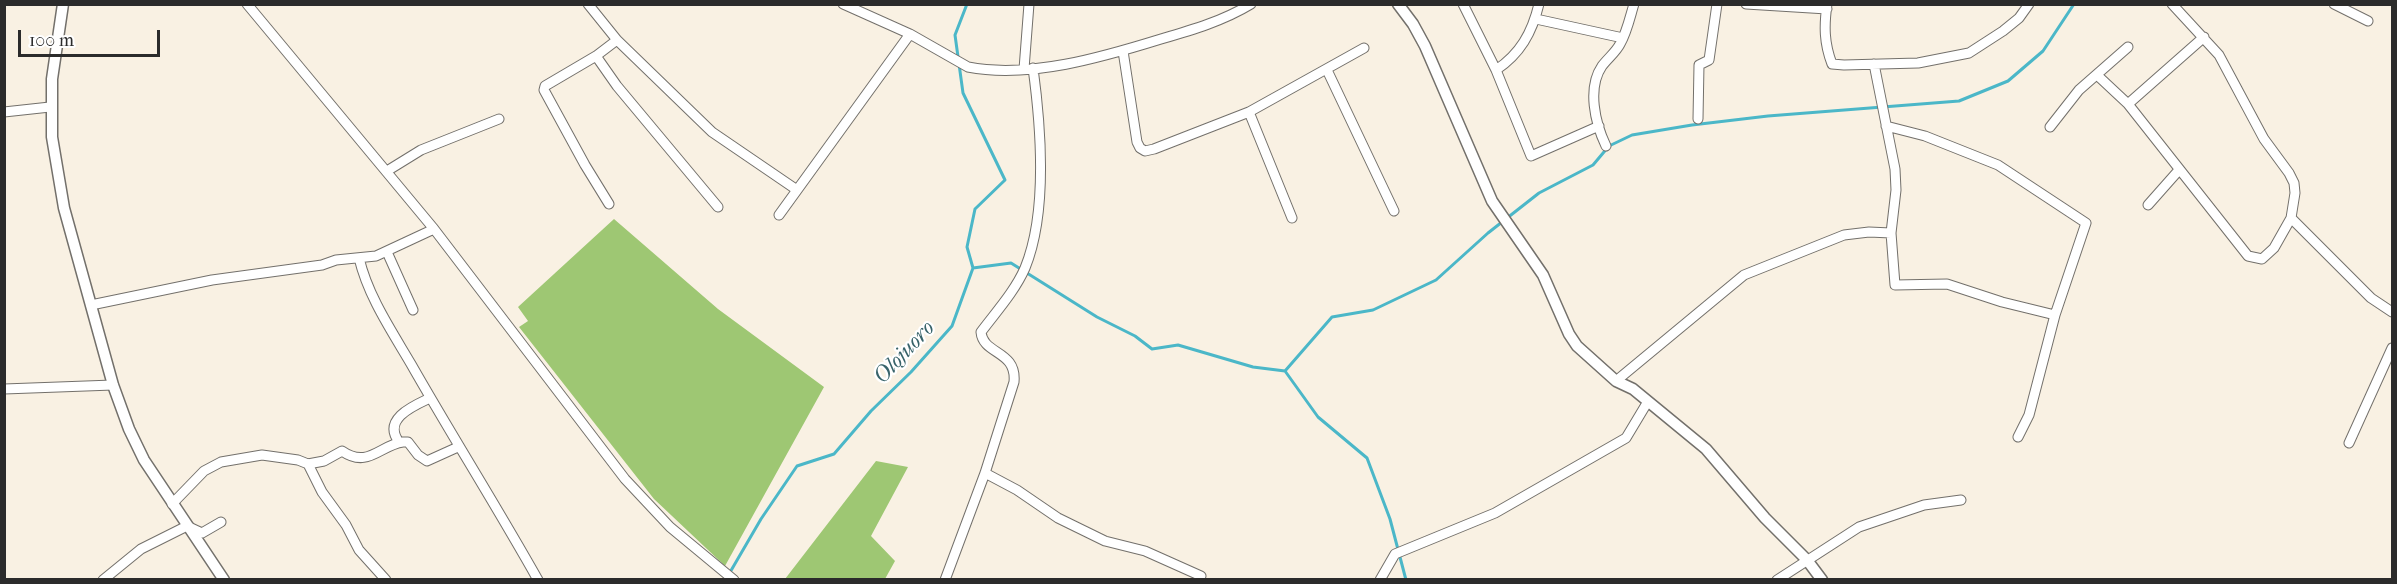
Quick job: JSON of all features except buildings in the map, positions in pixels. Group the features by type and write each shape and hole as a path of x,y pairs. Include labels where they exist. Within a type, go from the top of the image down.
{"street":[{"path":"63,4 51,107 57,178 113,385 135,444 172,504 224,579"},
{"path":"247,4 434,229 626,479 670,527 735,579"},
{"path":"588,4 617,40 712,132 797,190"},
{"path":"843,4 910,34 968,67 1029,68 1083,61 1123,51 1213,23 1251,4"},
{"path":"945,579 985,472 1014,382 1015,370 1012,364 983,340 981,332 1020,278 1036,232 1039,207 1039,127 1029,68 1029,4"},
{"path":"1398,4 1413,24 1425,46 1482,180 1500,215 1543,275 1569,334 1577,346 1616,381 1633,389 1647,403 1706,449 1765,518 1807,560 1822,579"},
{"path":"1463,4 1496,70 1531,156 1599,126"},
{"path":"1496,70 1520,50 1536,19 1539,4"},
{"path":"1606,146 1599,126 1594,96 1597,76 1623,38 1634,4"},
{"path":"1698,119 1699,64 1709,60 1717,4"},
{"path":"1746,4 1827,7 1824,39 1832,64 1918,63 1970,53 2019,18 2029,4"},
{"path":"2097,75 2128,104 2248,256 2262,259 2268,254 2274,248 2291,218 2295,193 2294,183 2264,139 2219,55 2172,4"},
{"path":"2334,4 2368,21"},
{"path":"1536,19 1623,38"},
{"path":"779,214 910,34"},
{"path":"2128,104 2204,37"},
{"path":"609,204 544,90 545,86 596,56 617,40"},
{"path":"2050,127 2079,90 2128,47"},
{"path":"1123,51 1140,148 1146,150 1154,149 1249,112 1364,48"},
{"path":"596,56 718,207"},
{"path":"1874,64 1883,100 1895,180 1892,233 1895,285 1947,284 2002,302 2055,315"},
{"path":"1327,70 1394,211"},
{"path":"4,112 51,107"},
{"path":"1249,112 1292,218"},
{"path":"387,171 421,150 499,119"},
{"path":"1886,126 1925,136 1998,165 2086,223 2055,315 2029,415 2018,437"},
{"path":"2148,206 2179,170"},
{"path":"2291,218 2371,298 2392,312"},
{"path":"91,305 213,279 376,256 434,229"},
{"path":"1616,381 1744,275 1844,235 1869,232 1892,233"},
{"path":"387,252 413,310"},
{"path":"359,258 369,289 458,447 538,579"},
{"path":"2349,443 2392,348"},
{"path":"4,389 113,385"},
{"path":"399,442 394,428 396,421 408,408 430,398"},
{"path":"1380,579 1399,552 1495,513 1626,438 1647,403"},
{"path":"172,504 204,471 221,462 262,455 298,460 308,464 324,461 342,451 351,457 368,457 399,442 408,442 418,455 427,461 458,447"},
{"path":"308,464 322,492 346,525 359,550 387,579"},
{"path":"985,472 1017,490 1058,518 1105,541 1153,554 1202,576"},
{"path":"1777,579 1858,527 1924,505 1961,500"},
{"path":"187,526 202,533 221,522"},
{"path":"103,579 141,549 187,526"}],"green space":[{"path":"614,219 718,309 824,387 725,566 654,499 519,327 528,321 518,307"},
{"path":"876,461 908,467 871,536 895,561 885,579 785,579"}],"waterway":[{"name":"Olojuoro","path":"729,574 761,519 797,466 834,454 871,411 911,372 952,326 973,268 967,247 975,209 1005,180 963,93 955,35 967,4"},
{"path":"973,268 1011,263 1097,317 1135,336 1152,349 1178,345 1253,367 1285,371 1332,317 1373,310 1436,280 1488,233 1539,193 1593,165 1609,146 1632,135 1768,116 1959,101 2008,81 2043,51 2074,4"},
{"path":"1285,371 1318,417 1367,458 1390,519 1406,580"}]}
